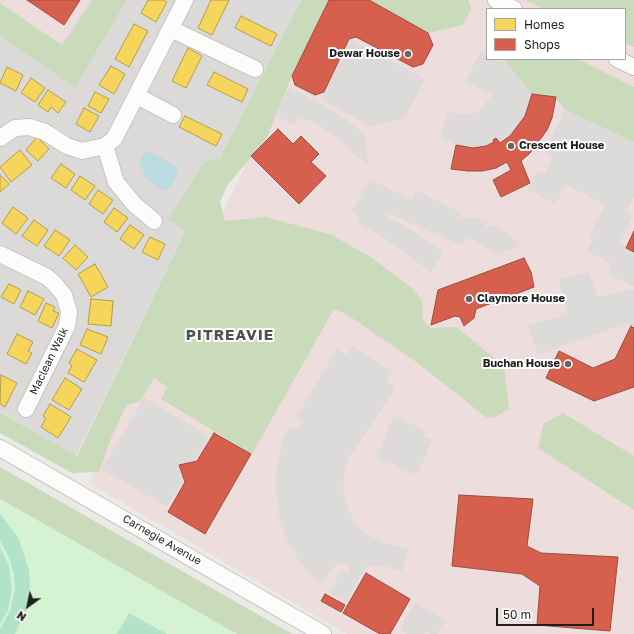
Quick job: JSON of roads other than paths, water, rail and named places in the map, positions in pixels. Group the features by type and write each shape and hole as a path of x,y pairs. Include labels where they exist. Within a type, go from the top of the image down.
{"street":[{"path":"0,138 15,128 30,127 45,132 74,149 88,150 105,146 118,134 185,0"},
{"path":"496,0 512,8"},
{"path":"171,29 255,69"},
{"path":"619,60 634,67"},
{"path":"137,96 173,115"},
{"path":"105,146 116,182 134,204 154,221"},
{"name":"Maclean Walk","path":"0,254 47,277 64,295 69,312 65,332 26,409"},
{"name":"Carnegie Avenue","path":"0,448 323,634"}],"water":[{"path":"146,151 160,157 177,168 177,174 171,186 164,191 146,178 139,161"}],"place":[{"name":"Dewar House","path":"408,54"},
{"name":"Crescent House","path":"511,146"},
{"name":"Claymore House","path":"469,299"},
{"name":"Buchan House","path":"568,364"}],"district":[{"name":"PITREAVIE","path":"230,335"}]}
